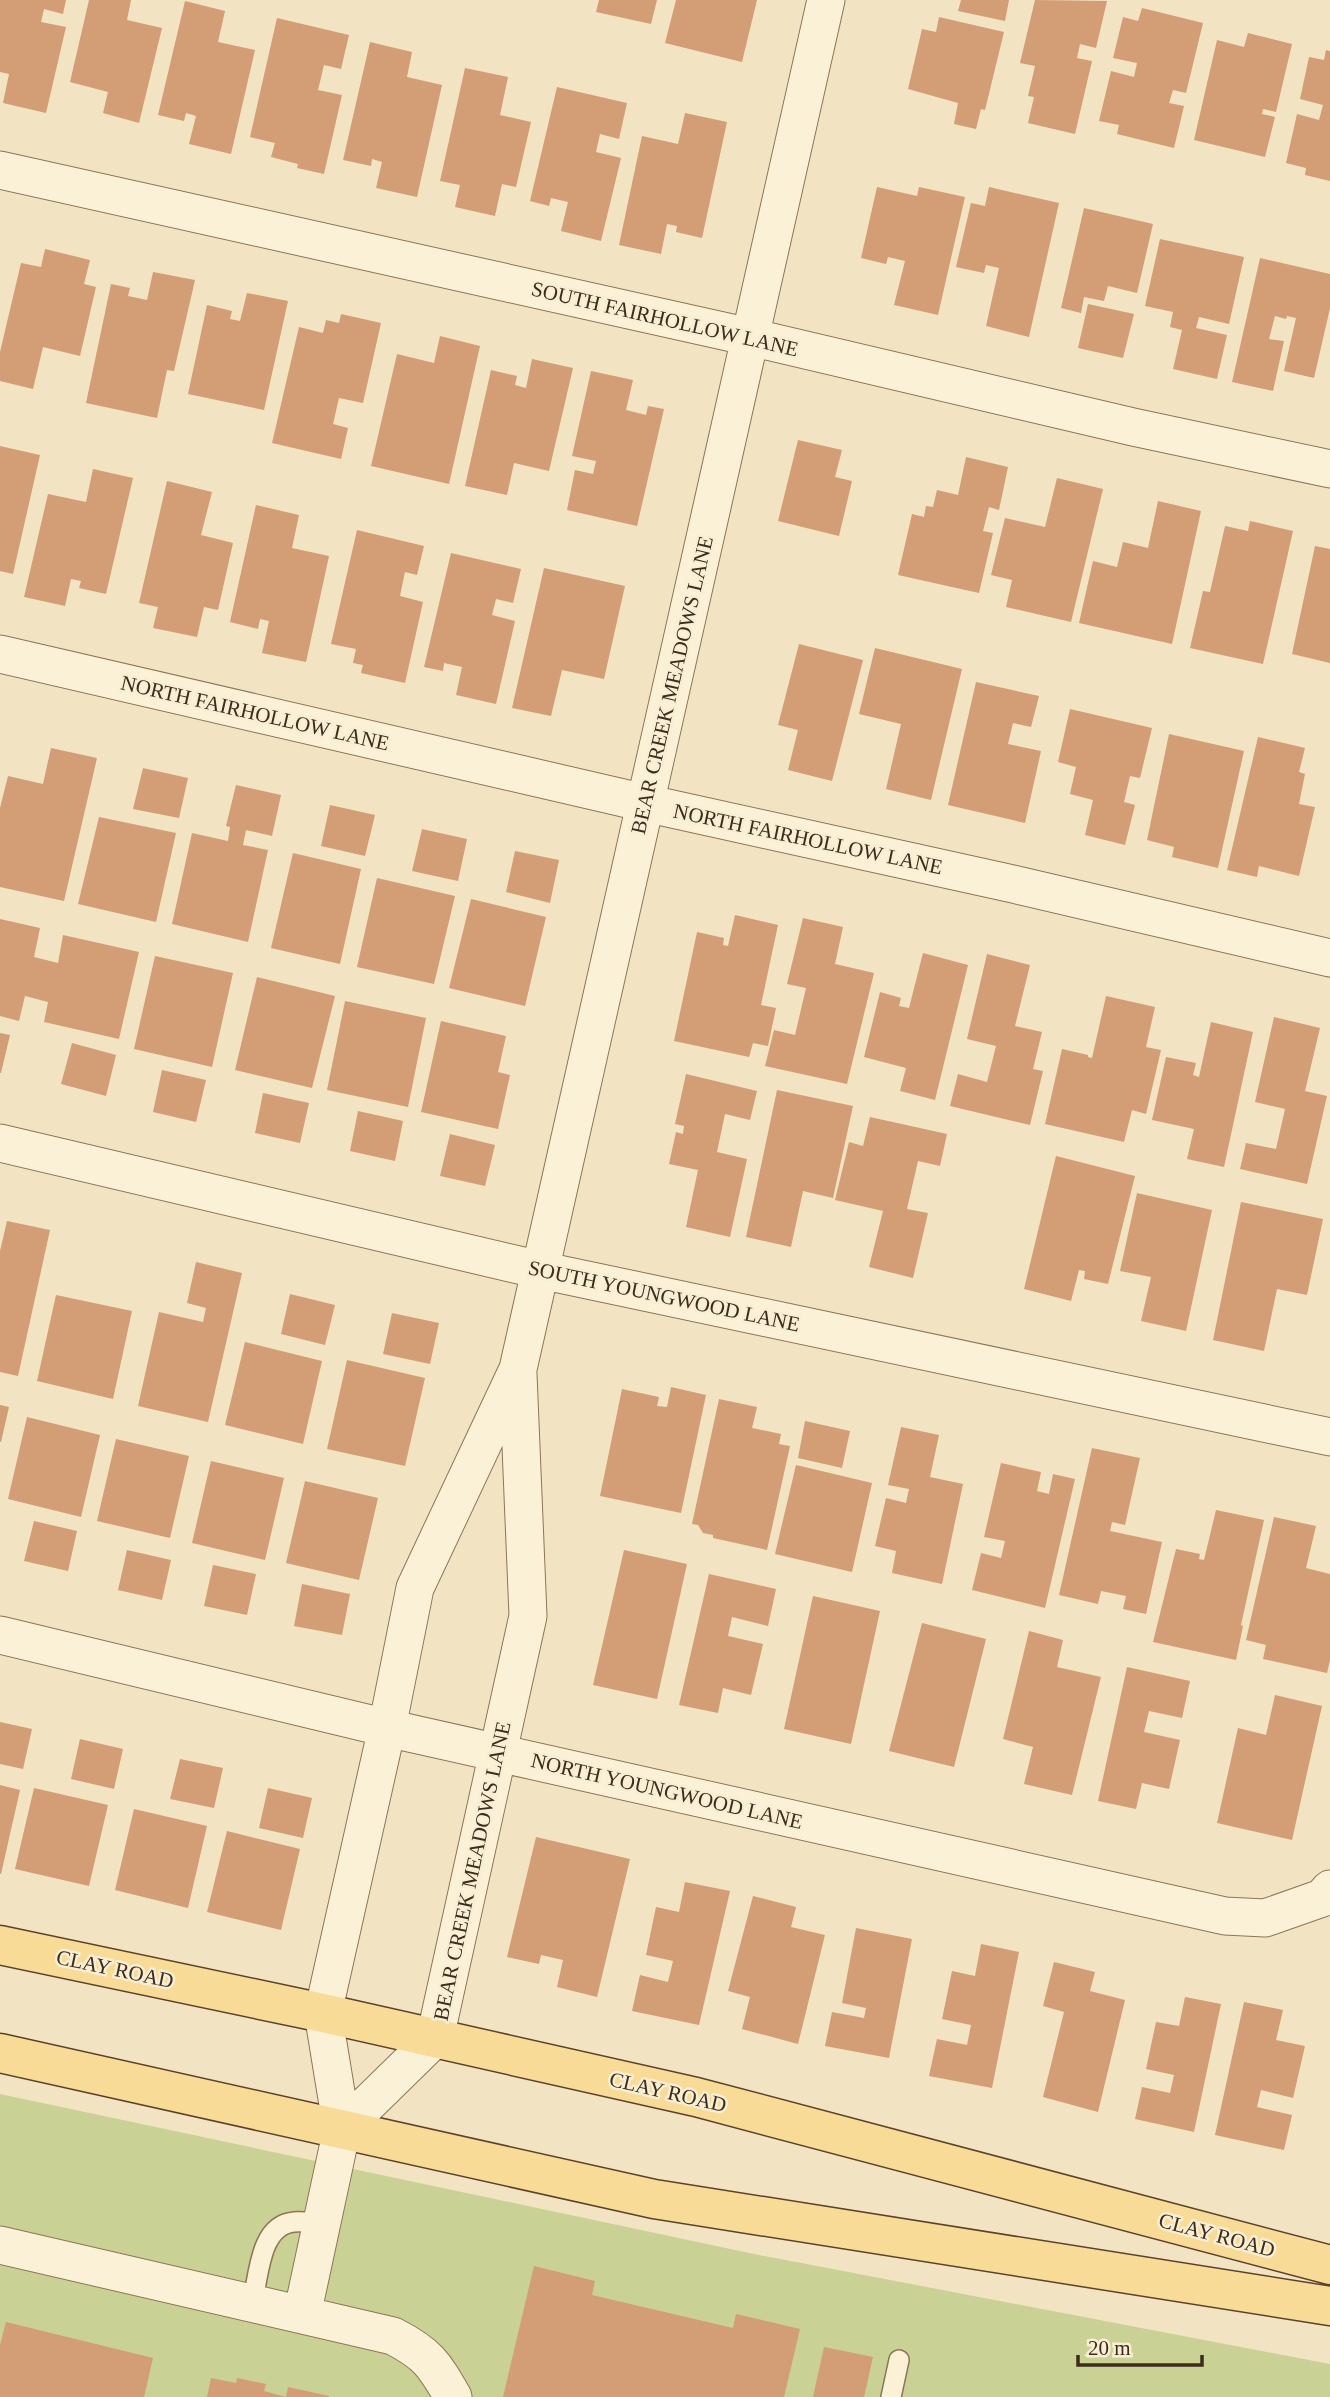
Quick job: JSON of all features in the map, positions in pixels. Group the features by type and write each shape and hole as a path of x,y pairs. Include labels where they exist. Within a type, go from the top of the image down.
{"main road":[{"name":"CLAY ROAD","path":"0,1945 323,2012 696,2097 1330,2264"},
{"path":"0,2053 654,2199 1330,2306"}],"street":[{"name":"BEAR CREEK MEADOWS LANE","path":"342,2129 323,2012 387,1728 415,1588 518,1369 826,0"},
{"name":"SOUTH FAIRHOLLOW LANE","path":"0,170 750,337 1120,424 1330,469"},
{"name":"NORTH FAIRHOLLOW LANE","path":"0,654 1330,958"},
{"name":"SOUTH YOUNGWOOD LANE","path":"0,1143 540,1270 1330,1437"},
{"name":"BEAR CREEK MEADOWS LANE","path":"342,2129 435,2038 528,1616 518,1369"},
{"name":"NORTH YOUNGWOOD LANE","path":"0,1635 387,1728 1225,1916 1265,1918 1322,1898 1330,1889"},
{"path":"302,2315 342,2129"},
{"path":"0,2245 393,2336 418,2349 435,2366 453,2397"}],"lane":[{"path":"252,2304 267,2240 277,2228 293,2222 322,2224"},
{"path":"891,2397 900,2360"}],"green space":[{"path":"0,2094 754,2254 1330,2364 1330,2397 0,2397"}],"building":[{"path":"0,0 66,0 63,14 44,9 41,22 66,27 46,113 3,103 9,74 0,72"},
{"path":"89,0 131,0 127,20 162,28 139,123 103,113 108,92 70,82"},
{"path":"599,0 657,0 651,24 596,12"},
{"path":"676,0 757,0 742,62 665,43"},
{"path":"961,0 1009,0 1005,21 958,11"},
{"path":"1035,0 1107,1 1096,48 1080,44 1077,58 1092,61 1075,134 1028,123 1034,97 1028,96 1035,66 1020,63"},
{"path":"185,1 225,11 218,42 255,50 231,154 189,144 196,116 186,113 184,121 158,115"},
{"path":"1142,8 1203,23 1186,93 1173,90 1169,103 1184,106 1174,148 1117,134 1119,125 1099,121 1111,71 1134,77 1137,63 1113,58 1123,17 1138,21"},
{"path":"939,17 1004,32 985,110 981,109 976,129 954,124 958,103 908,89 922,29 936,32"},
{"path":"277,18 349,35 341,69 324,65 318,90 342,95 324,174 297,168 298,164 271,157 275,143 250,137"},
{"path":"1248,33 1292,44 1276,112 1263,109 1262,114 1275,117 1265,157 1194,140 1217,40 1244,47"},
{"path":"370,42 412,52 407,77 442,85 417,197 376,188 382,162 372,159 371,166 343,160"},
{"path":"1326,50 1330,51 1330,181 1305,175 1306,168 1286,163 1297,114 1319,120 1323,105 1300,99 1309,57 1324,60"},
{"path":"465,68 508,77 500,115 531,122 516,187 502,184 495,216 455,207 460,185 440,181"},
{"path":"557,87 627,103 619,139 600,134 596,152 621,158 601,241 561,231 568,202 551,198 549,206 530,201"},
{"path":"685,113 727,122 702,238 676,232 677,226 667,224 661,254 619,245 642,136 678,144"},
{"path":"877,187 917,196 919,187 965,197 938,315 894,305 905,261 888,257 886,264 861,258"},
{"path":"989,187 1059,203 1029,337 986,326 999,268 986,265 984,273 956,267 971,203 985,206"},
{"path":"1084,208 1153,224 1137,293 1108,286 1104,301 1084,297 1081,313 1061,308"},
{"path":"1160,239 1244,257 1229,324 1199,317 1196,328 1227,335 1217,379 1173,369 1182,330 1170,327 1173,312 1145,306"},
{"path":"45,249 90,260 84,284 96,287 80,356 43,347 33,389 0,381 0,352 21,263 41,267"},
{"path":"1260,258 1330,274 1330,308 1314,378 1284,371 1296,318 1275,316 1269,339 1284,341 1273,391 1232,382"},
{"path":"153,272 195,280 174,371 167,370 157,418 86,403 111,284 130,288 128,296 147,300"},
{"path":"247,293 288,301 264,410 188,394 207,305 232,311 230,319 240,321"},
{"path":"1088,304 1134,314 1123,358 1078,348"},
{"path":"341,314 381,323 363,403 339,398 333,424 348,428 341,459 272,443 299,327 323,333 326,320 339,323"},
{"path":"440,336 480,346 449,484 371,466 397,354 434,363"},
{"path":"532,359 573,368 549,471 514,463 507,495 465,486 491,370 517,376 515,385 526,388"},
{"path":"591,371 633,380 626,410 646,415 648,406 664,409 637,526 567,510 575,470 593,474 596,461 572,456"},
{"path":"798,440 842,450 835,477 852,481 839,536 778,521"},
{"path":"0,446 40,455 13,574 0,571"},
{"path":"966,457 1008,467 999,510 989,507 983,531 993,533 979,593 898,575 912,514 924,517 926,506 933,507 937,490 958,495"},
{"path":"93,469 133,478 106,594 79,588 81,581 71,579 65,606 24,597 48,494 86,502"},
{"path":"1057,478 1103,489 1071,622 1006,607 1012,580 991,575 1005,518 1045,527"},
{"path":"167,481 212,492 201,535 233,543 218,610 204,607 197,637 153,628 158,607 139,603"},
{"path":"1158,501 1201,511 1172,644 1079,623 1093,561 1117,567 1123,542 1148,548"},
{"path":"256,505 299,515 292,548 329,556 306,662 262,653 269,621 260,619 258,629 230,622"},
{"path":"1250,521 1293,531 1263,664 1190,648 1203,591 1210,592 1225,526 1248,531"},
{"path":"357,530 424,546 417,575 405,572 400,596 423,602 405,683 361,673 363,665 353,663 356,649 331,644"},
{"path":"1315,546 1330,549 1330,663 1292,654"},
{"path":"451,553 521,569 513,603 496,599 492,615 515,621 496,704 456,695 462,667 444,663 443,671 424,667"},
{"path":"544,568 625,586 604,679 562,670 551,716 512,708"},
{"path":"799,644 863,660 832,781 788,770 798,730 778,725"},
{"path":"875,648 962,669 931,800 886,789 901,724 859,714"},
{"path":"976,682 1039,696 1031,727 1013,723 1008,744 1041,751 1025,823 948,805"},
{"path":"1070,709 1152,728 1140,778 1130,776 1124,802 1135,805 1125,845 1085,835 1093,800 1070,794 1076,767 1058,762"},
{"path":"1169,734 1244,751 1218,868 1172,857 1174,847 1147,840"},
{"path":"1258,737 1305,748 1299,772 1305,774 1299,804 1315,807 1299,876 1259,866 1257,877 1227,870"},
{"path":"51,748 97,758 64,901 0,887 0,808 8,776 43,784"},
{"path":"143,768 188,778 179,818 133,809"},
{"path":"236,785 281,795 272,836 246,830 243,845 268,850 248,942 172,924 192,833 228,841 230,827 226,826"},
{"path":"330,805 375,815 365,856 321,846"},
{"path":"99,817 176,833 156,922 78,904"},
{"path":"422,829 467,839 458,881 412,871"},
{"path":"515,851 559,860 550,903 506,892"},
{"path":"293,853 361,869 340,964 271,948"},
{"path":"377,878 455,896 434,984 357,967"},
{"path":"471,899 546,917 525,1006 449,988"},
{"path":"735,915 778,925 761,1005 776,1008 768,1046 753,1043 749,1057 674,1041 697,932 724,938 723,945 728,946"},
{"path":"803,918 843,927 835,964 874,973 847,1084 765,1066 774,1030 795,1035 806,988 787,984"},
{"path":"0,919 40,928 34,957 58,963 63,935 139,952 119,1039 44,1022 48,1002 25,996 19,1021 0,1016"},
{"path":"923,953 968,965 935,1100 900,1091 906,1068 864,1057 880,992 901,998 899,1006 909,1008"},
{"path":"987,954 1030,965 1015,1026 1042,1032 1033,1069 1043,1071 1030,1125 950,1106 958,1074 987,1082 996,1046 967,1039"},
{"path":"155,956 233,973 212,1067 134,1049"},
{"path":"257,977 335,996 312,1088 235,1070"},
{"path":"1106,996 1155,1007 1146,1047 1161,1050 1146,1114 1132,1110 1124,1142 1045,1124 1062,1049 1092,1058"},
{"path":"345,1001 426,1018 408,1107 327,1090"},
{"path":"1274,1017 1320,1028 1305,1091 1327,1096 1307,1184 1240,1169 1246,1143 1276,1149 1285,1109 1255,1102"},
{"path":"441,1021 506,1036 498,1072 510,1075 498,1129 421,1112"},
{"path":"1211,1022 1253,1032 1224,1167 1187,1159 1194,1129 1152,1120 1166,1057 1196,1063 1193,1075 1199,1077"},
{"path":"0,1033 10,1035 1,1073 0,1073"},
{"path":"72,1043 116,1055 106,1096 61,1084"},
{"path":"162,1070 206,1080 196,1122 153,1112"},
{"path":"686,1074 757,1091 750,1120 725,1114 717,1152 747,1159 730,1237 686,1227 698,1170 669,1164 676,1132 683,1134 684,1126 675,1124"},
{"path":"777,1090 853,1106 833,1198 803,1191 791,1247 746,1237"},
{"path":"263,1093 309,1103 300,1143 255,1133"},
{"path":"358,1111 403,1121 395,1161 350,1151"},
{"path":"870,1117 947,1134 940,1166 918,1161 907,1209 928,1213 913,1278 869,1267 883,1211 835,1200 849,1142 863,1146"},
{"path":"450,1134 495,1145 485,1186 440,1176"},
{"path":"1056,1156 1135,1176 1108,1284 1084,1279 1085,1271 1079,1270 1071,1301 1024,1289"},
{"path":"1137,1193 1212,1210 1186,1331 1141,1321 1151,1277 1120,1271"},
{"path":"1241,1202 1323,1219 1307,1295 1277,1289 1264,1351 1213,1340"},
{"path":"7,1221 50,1230 18,1376 0,1372 0,1251"},
{"path":"196,1262 242,1273 208,1422 138,1406 159,1312 203,1322 206,1308 187,1303"},
{"path":"290,1294 335,1305 325,1345 281,1334"},
{"path":"56,1295 132,1311 113,1399 37,1381"},
{"path":"392,1313 439,1323 430,1364 383,1354"},
{"path":"245,1342 322,1361 303,1444 225,1425"},
{"path":"347,1360 425,1378 405,1466 327,1449"},
{"path":"671,1387 706,1395 681,1513 600,1496 622,1389 659,1397 657,1406 667,1407"},
{"path":"719,1399 757,1407 752,1428 781,1434 779,1444 790,1446 767,1550 713,1538 713,1535 703,1533 698,1525 692,1524"},
{"path":"0,1405 9,1407 1,1442 0,1442"},
{"path":"27,1417 100,1435 81,1517 8,1499"},
{"path":"805,1421 850,1431 842,1468 798,1458"},
{"path":"901,1427 939,1435 930,1477 963,1484 942,1584 892,1573 896,1551 875,1546 886,1498 906,1503 909,1489 888,1485"},
{"path":"116,1439 189,1456 170,1538 97,1521"},
{"path":"1092,1448 1140,1458 1125,1525 1112,1522 1110,1531 1162,1542 1146,1614 1123,1609 1126,1596 1101,1591 1098,1604 1059,1595"},
{"path":"211,1461 284,1478 265,1560 192,1543"},
{"path":"1001,1463 1041,1472 1037,1491 1049,1494 1053,1474 1075,1479 1045,1608 972,1590 981,1553 1001,1558 1005,1541 984,1537"},
{"path":"796,1465 872,1483 852,1572 775,1554"},
{"path":"305,1481 378,1498 359,1580 286,1563"},
{"path":"1216,1510 1264,1520 1236,1660 1153,1642 1176,1549 1200,1554 1199,1559 1204,1560"},
{"path":"1274,1517 1316,1526 1306,1568 1330,1574 1330,1660 1327,1673 1263,1659 1266,1645 1246,1640"},
{"path":"34,1521 77,1531 68,1571 24,1561"},
{"path":"127,1550 171,1560 162,1600 118,1590"},
{"path":"624,1550 687,1564 657,1699 593,1685"},
{"path":"213,1565 256,1574 247,1615 204,1606"},
{"path":"709,1574 776,1589 768,1626 732,1617 728,1636 763,1644 751,1695 723,1688 718,1713 679,1705"},
{"path":"302,1584 350,1594 342,1635 294,1626"},
{"path":"813,1596 880,1611 851,1744 784,1729"},
{"path":"922,1623 986,1639 954,1767 889,1751"},
{"path":"1029,1631 1063,1640 1057,1667 1101,1677 1072,1795 1024,1784 1033,1747 1003,1739"},
{"path":"1127,1667 1190,1681 1182,1718 1149,1711 1144,1732 1180,1740 1169,1789 1142,1783 1136,1809 1098,1801"},
{"path":"1275,1695 1322,1706 1292,1840 1217,1823 1238,1728 1266,1735"},
{"path":"0,1722 32,1729 23,1769 0,1764"},
{"path":"80,1739 123,1749 114,1789 71,1779"},
{"path":"180,1759 223,1768 214,1808 170,1799"},
{"path":"0,1785 20,1790 1,1874 0,1874"},
{"path":"34,1788 108,1805 89,1886 15,1869"},
{"path":"268,1788 312,1798 303,1838 259,1828"},
{"path":"134,1809 207,1826 188,1908 115,1890"},
{"path":"227,1831 300,1849 281,1930 207,1912"},
{"path":"536,1837 630,1859 597,1997 557,1987 563,1960 541,1955 539,1964 507,1957"},
{"path":"685,1882 730,1891 699,2025 632,2011 640,1975 668,1982 673,1961 646,1955 656,1907 679,1912"},
{"path":"753,1896 796,1907 791,1927 825,1935 798,2044 742,2029 750,1997 728,1991"},
{"path":"856,1928 912,1939 889,2058 825,2046 832,2012 864,2018 866,2008 842,2003"},
{"path":"981,1944 1019,1952 992,2088 929,2076 937,2039 967,2045 971,2025 942,2019 952,1971 975,1976"},
{"path":"1054,1962 1095,1972 1090,1991 1125,2000 1098,2112 1043,2097 1064,2012 1043,2006"},
{"path":"1185,1997 1221,2004 1194,2132 1135,2119 1142,2087 1170,2093 1174,2075 1146,2069 1156,2022 1179,2026"},
{"path":"1244,2002 1283,2010 1276,2040 1305,2046 1293,2098 1261,2090 1257,2107 1292,2115 1284,2150 1215,2135"},
{"path":"534,2266 595,2281 592,2295 733,2328 736,2314 800,2329 784,2397 503,2397"},
{"path":"6,2322 153,2358 144,2397 0,2397 0,2345"},
{"path":"824,2347 873,2357 864,2397 813,2397"},
{"path":"211,2378 236,2383 237,2378 266,2384 264,2391 286,2397 207,2397"},
{"path":"288,2387 329,2396 329,2397 286,2397"}]}
